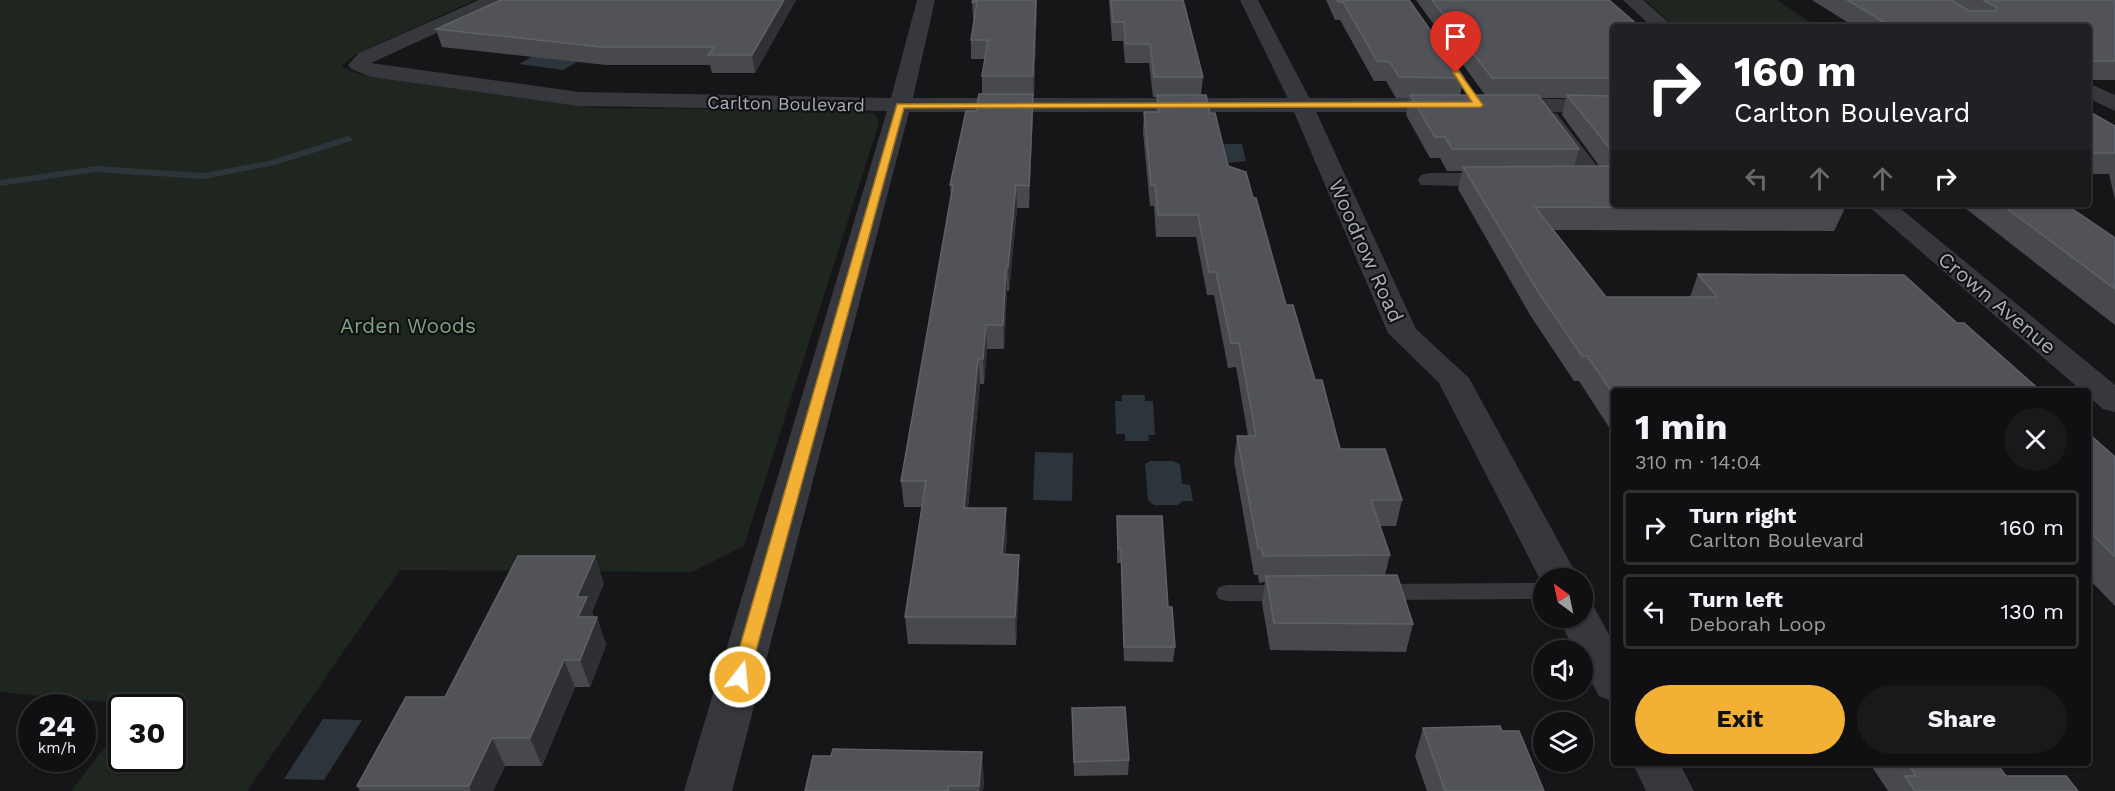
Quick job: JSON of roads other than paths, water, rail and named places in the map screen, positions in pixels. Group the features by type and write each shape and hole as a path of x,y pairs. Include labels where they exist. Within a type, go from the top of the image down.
{"street":[{"name":"Carlton Boulevard","path":"494,0 366,57 358,65 372,71 579,99 900,105 1611,107"},
{"path":"708,791 900,105 926,0"},
{"name":"Woodrow Road","path":"1249,0 1302,105 1403,333 1453,378 1553,568"},
{"path":"1632,0 1660,24"},
{"path":"2091,91 2115,106"},
{"path":"1540,106 1605,180"},
{"path":"2091,109 2115,106"},
{"path":"1430,180 1524,180"},
{"path":"1560,180 1605,180"},
{"name":"Crown Avenue","path":"1883,207 2115,402"},
{"path":"1584,628 1611,678"},
{"path":"1657,766 1670,791"}],"lane":[{"path":"1358,592 1533,591"},
{"path":"1227,593 1310,593"}],"waterway":[{"path":"0,183 96,169 204,176 271,163 348,139"}],"park label":[{"name":"Arden Woods","path":"408,326"}]}
